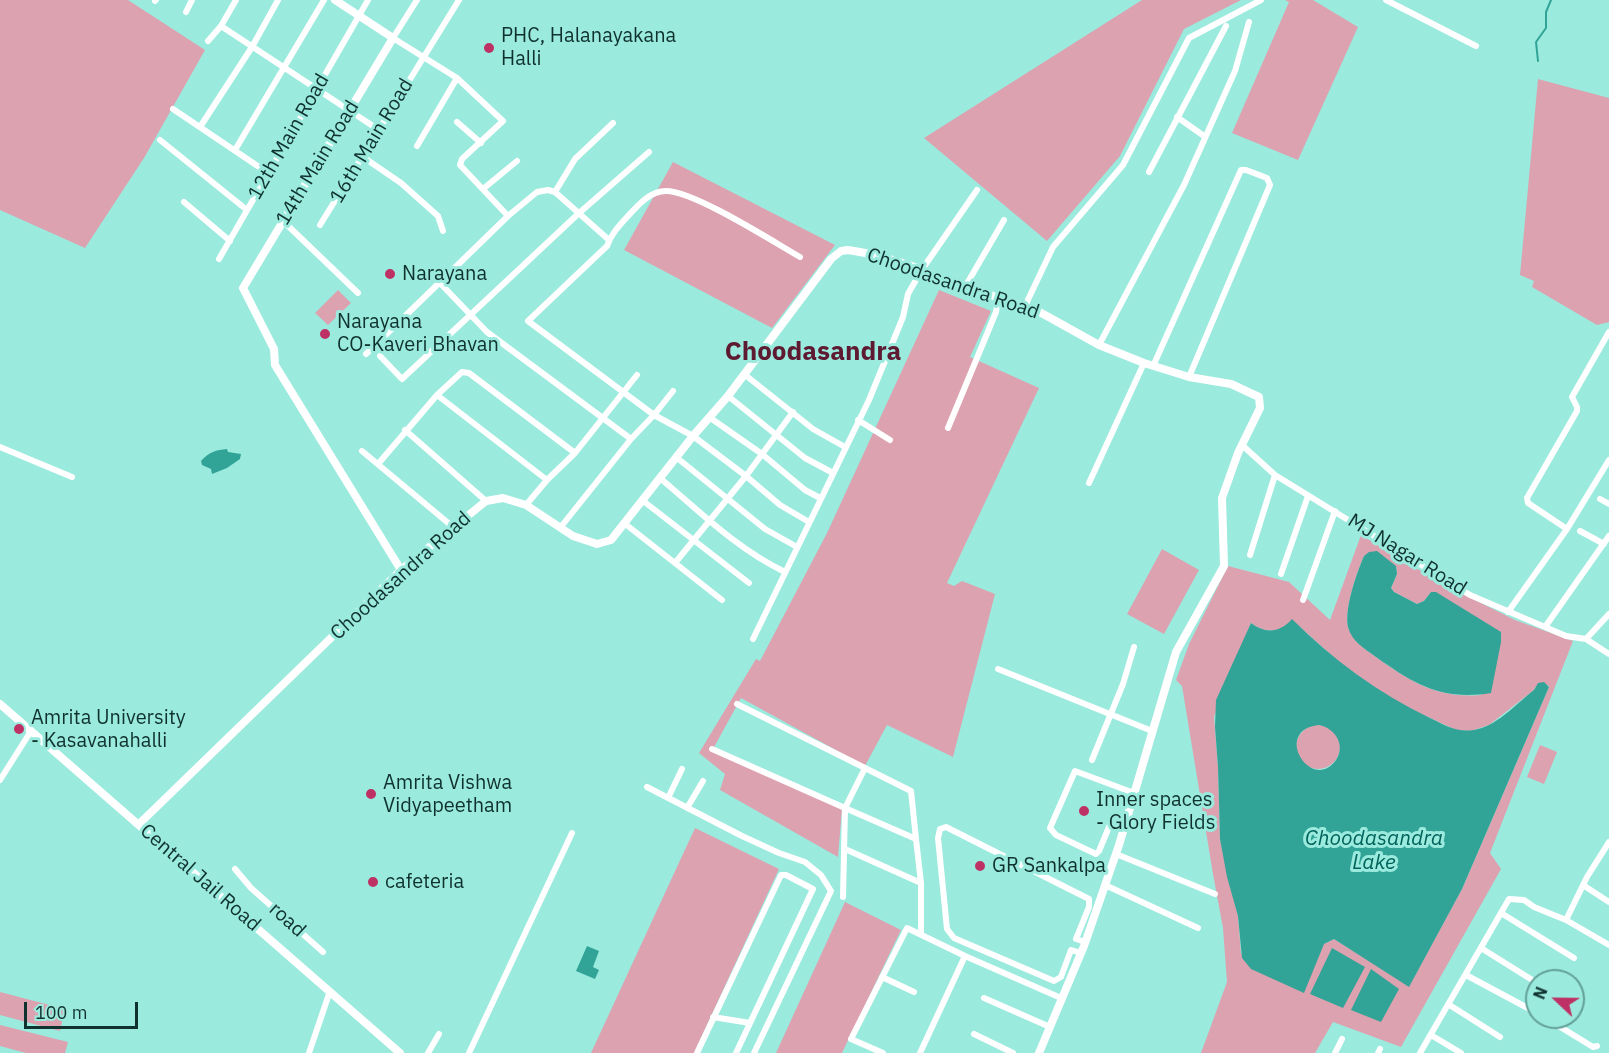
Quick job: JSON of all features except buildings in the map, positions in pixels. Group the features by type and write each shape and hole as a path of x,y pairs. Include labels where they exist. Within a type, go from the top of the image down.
{"street":[{"path":"186,12 192,0"},
{"path":"208,41 221,26 236,0"},
{"path":"200,127 279,0"},
{"path":"235,150 324,0"},
{"path":"335,0 457,78 503,121 462,159 460,165 508,216"},
{"name":"12th Main Road","path":"219,259 368,0"},
{"path":"393,38 417,0"},
{"name":"16th Main Road","path":"320,225 459,0"},
{"path":"1025,306 1053,247 1123,165 1189,38 1261,0"},
{"path":"1386,0 1476,46"},
{"path":"1099,345 1184,185 1234,71 1249,22"},
{"path":"221,26 379,130"},
{"path":"1149,172 1226,26"},
{"name":"14th Main Road","path":"393,38 243,288 274,349 274,365 401,570"},
{"path":"417,146 457,78"},
{"path":"173,109 268,173"},
{"path":"1177,117 1204,136"},
{"path":"457,122 481,143"},
{"path":"555,192 575,159 613,123"},
{"path":"160,141 247,210"},
{"path":"380,356 402,379 578,214 649,152"},
{"path":"363,158 400,183 438,216 443,231"},
{"path":"483,189 517,161"},
{"path":"1154,364 1241,170 1246,170 1267,178 1270,185 1189,377"},
{"path":"366,354 508,216 537,192 548,190 555,192 609,240"},
{"path":"753,639 858,420 903,317 908,294 921,271 977,190"},
{"path":"800,257 695,198 666,191 645,198 621,224 607,246 528,321 654,415 693,436 780,505 809,522"},
{"path":"184,202 230,241"},
{"path":"965,287 1004,220"},
{"path":"283,221 358,293"},
{"name":"Choodasandra Road","path":"138,824 401,570 486,501 503,498 526,505 573,536 597,544 611,540 693,436 728,396 831,259 841,251 848,250 877,255 1036,310 1099,345 1144,363 1154,364 1189,377 1232,384 1259,398 1260,408 1242,445 1222,498 1224,566 1176,652 1152,731 1130,791 1127,818 1116,854 1081,953 1039,1053"},
{"path":"439,282 487,332 631,439"},
{"path":"948,429 996,312 998,298"},
{"path":"1567,529 1528,503 1527,498 1577,411 1578,407 1572,397 1609,332"},
{"path":"1089,483 1144,363"},
{"path":"378,464 405,430 462,372 469,373 575,453"},
{"path":"744,374 813,429 845,447"},
{"path":"526,505 547,480 575,453 637,375"},
{"path":"560,528 631,439 673,391"},
{"path":"437,395 547,480"},
{"path":"728,396 805,458 833,473"},
{"path":"675,563 746,476 793,412"},
{"path":"709,417 762,454 792,480 820,498"},
{"path":"858,420 890,440"},
{"path":"405,430 486,501"},
{"name":"MJ Nagar Road","path":"1242,445 1275,475 1470,595 1566,636 1586,639 1609,654"},
{"path":"0,447 72,477"},
{"path":"362,451 453,527"},
{"path":"676,457 765,529 797,547"},
{"path":"1508,612 1567,529 1609,460"},
{"path":"1250,555 1275,475"},
{"path":"660,478 755,556 785,572"},
{"path":"1281,573 1308,496"},
{"path":"1600,499 1609,504"},
{"path":"642,500 749,583"},
{"path":"1303,600 1335,511"},
{"path":"624,523 722,600"},
{"path":"1580,531 1604,544"},
{"path":"1545,627 1609,536"},
{"path":"1586,639 1609,614"},
{"path":"1092,760 1134,647"},
{"path":"998,669 1152,731"},
{"name":"Central Jail Road","path":"0,704 400,1053"},
{"path":"737,704 911,791 921,883 921,934"},
{"path":"0,780 31,731"},
{"path":"712,749 916,839"},
{"path":"843,897 846,808 865,768"},
{"path":"668,798 682,769"},
{"path":"1127,818 1114,815 1099,851 1095,854 1056,836 1050,828 1075,771 1130,791"},
{"path":"687,808 703,781"},
{"path":"647,787 760,845 805,862 821,875 831,891 754,1053"},
{"path":"946,827 1089,899 1090,904 1071,950 1061,977 1054,981 949,934 938,838 940,829 946,827"},
{"path":"469,1053 572,833"},
{"path":"1566,920 1583,885 1609,842"},
{"path":"845,849 894,873 921,883"},
{"path":"1116,854 1215,894"},
{"name":"road","path":"235,869 251,888 323,952"},
{"path":"697,1053 781,875 786,875 813,889 736,1053"},
{"path":"1105,885 1198,928"},
{"path":"1583,885 1609,902"},
{"path":"1420,1053 1509,899 1516,898 1566,920 1609,945"},
{"path":"1501,913 1575,957"},
{"path":"883,1053 851,1039 907,928 1061,998"},
{"path":"1076,939 1085,942"},
{"path":"1481,948 1525,976"},
{"path":"1071,950 1081,953"},
{"path":"920,1053 965,956"},
{"path":"1466,975 1525,1007"},
{"path":"882,976 914,992"},
{"path":"309,1053 330,991"},
{"path":"984,998 1050,1027"},
{"path":"1448,1004 1500,1037"},
{"path":"713,1017 750,1023"},
{"path":"1564,1029 1593,1047 1597,1046"},
{"path":"429,1053 439,1034"},
{"path":"974,1035 1013,1053"},
{"path":"1431,1035 1461,1053"},
{"path":"1335,1053 1342,1039"}],"shaded area":[{"path":"0,0 128,0 205,50 144,158 85,248 0,210"},
{"path":"1142,0 1241,0 1184,29 1120,156 1047,241 924,138"},
{"path":"1285,0 1313,0 1358,27 1298,160 1232,133 1289,2"},
{"path":"1538,79 1609,98 1609,322 1597,325 1532,287 1534,281 1520,275"},
{"path":"673,162 835,245 772,328 624,250"},
{"path":"338,290 351,303 328,325 315,313"},
{"path":"939,290 991,311 970,357 1039,388 947,583 954,586 962,581 995,594 953,757 887,725 865,766 741,698 713,749 842,809 838,857 720,790 725,774 699,753 756,659 760,661 827,533"},
{"path":"1361,535 1441,583 1515,620 1573,641 1490,853 1501,869 1401,1047 1333,1022 1315,1053 1201,1053 1227,982 1223,928 1182,686 1176,680 1189,644 1228,566 1289,582 1330,620","holes":["1364,556 1396,566 1397,574 1391,588 1394,592 1417,604 1424,601 1431,592 1481,695 1451,694 1413,681 1388,666 1356,641 1350,632 1347,619 1349,601","1292,620 1339,662 1371,685 1404,706 1456,730 1471,731 1489,725 1535,687 1548,685 1549,687 1462,889 1409,986 1334,939 1324,944 1241,954 1238,916 1220,839 1214,717 1251,623 1262,629 1277,630"]},
{"path":"1162,549 1199,570 1164,634 1127,614"},
{"path":"1318,725 1333,732 1340,747 1333,762 1318,769 1303,762 1296,747 1303,732"},
{"path":"1540,745 1557,752 1544,784 1527,777"},
{"path":"695,828 779,869 694,1053 591,1053"},
{"path":"845,902 901,930 842,1053 776,1053"},
{"path":"0,992 65,1009 60,1031 0,1015"},
{"path":"0,1025 68,1042 65,1053 26,1053 0,1046"}],"water":[{"path":"227,449 228,452 241,454 240,459 212,474 211,469 202,465 201,461 210,454"},
{"path":"1377,551 1396,566 1397,574 1391,588 1394,592 1417,604 1424,601 1431,592 1436,592 1501,632 1491,693 1458,695 1429,688 1403,675 1355,641 1347,619 1352,591 1364,556 1369,552"},
{"name":"Choodasandra Lake","path":"1292,619 1340,662 1392,698 1442,724 1459,730 1478,729 1493,723 1534,690 1538,683 1544,682 1549,687 1462,889 1409,987 1334,939 1324,944 1304,993 1251,969 1242,958 1238,916 1227,877 1220,839 1216,700 1251,623 1267,630 1277,629","holes":["1319,725 1325,727 1337,738 1339,754 1336,760 1326,768 1316,770 1300,757 1297,747 1298,737 1305,729"]},
{"path":"587,946 599,951 593,967 599,970 595,979 576,971"},
{"path":"1332,948 1365,967 1343,1008 1310,994"},
{"path":"1371,969 1399,989 1381,1022 1351,1010"}],"waterway":[{"path":"1538,61 1536,42 1546,28 1546,12 1551,0"}],"place":[{"name":"PHC, Halanayakana Halli","path":"489,48"},
{"name":"Narayana","path":"390,274"},
{"name":"Narayana CO-Kaveri Bhavan","path":"325,334"},
{"name":"Amrita University - Kasavanahalli","path":"19,729"},
{"name":"Amrita Vishwa Vidyapeetham","path":"371,794"},
{"name":"Inner spaces - Glory Fields","path":"1084,811"},
{"name":"GR Sankalpa","path":"980,866"},
{"name":"cafeteria","path":"373,882"}],"district":[{"name":"Choodasandra","path":"813,352"}]}
